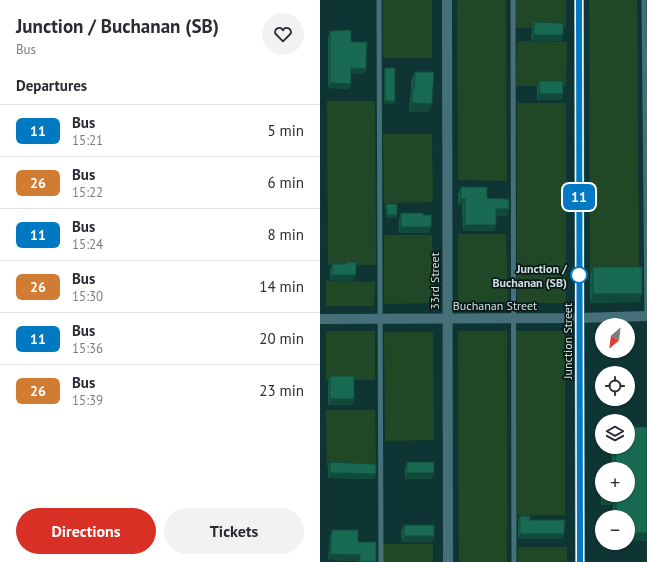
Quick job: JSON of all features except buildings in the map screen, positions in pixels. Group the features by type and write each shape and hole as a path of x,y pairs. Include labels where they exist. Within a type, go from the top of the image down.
{"street":[{"name":"33rd Street","path":"447,0 448,562"},
{"name":"Junction Street","path":"579,0 580,562"},
{"name":"Buchanan Street","path":"320,318 580,318 647,316"}],"lane":[{"path":"379,0 381,562"},
{"path":"513,0 514,562"},
{"path":"644,0 647,316"}],"green space":[{"path":"383,0 432,0 432,58 383,58"},
{"path":"457,0 506,0 507,181 458,180"},
{"path":"515,0 566,0 566,28 515,28"},
{"path":"589,0 637,0 639,274 590,273"},
{"path":"517,41 567,42 566,86 516,86"},
{"path":"327,101 375,101 376,265 328,265"},
{"path":"517,103 566,103 566,303 517,303"},
{"path":"383,134 432,134 433,202 384,203"},
{"path":"458,234 506,234 508,302 458,303"},
{"path":"384,235 432,235 434,303 384,304"},
{"path":"326,281 375,282 374,306 326,306"},
{"path":"326,331 375,331 375,380 326,380"},
{"path":"458,331 507,331 507,562 459,562"},
{"path":"516,331 565,331 565,515 517,515"},
{"path":"384,332 433,332 434,440 385,441"},
{"path":"326,410 375,410 376,466 327,467"},
{"path":"383,544 433,544 433,562 383,562"},
{"path":"518,547 567,547 567,562 518,562"}],"bus line":[{"name":"11","path":"579,0 580,562"}],"place":[{"name":"Junction / Buchanan (SB)","path":"579,275"}]}
